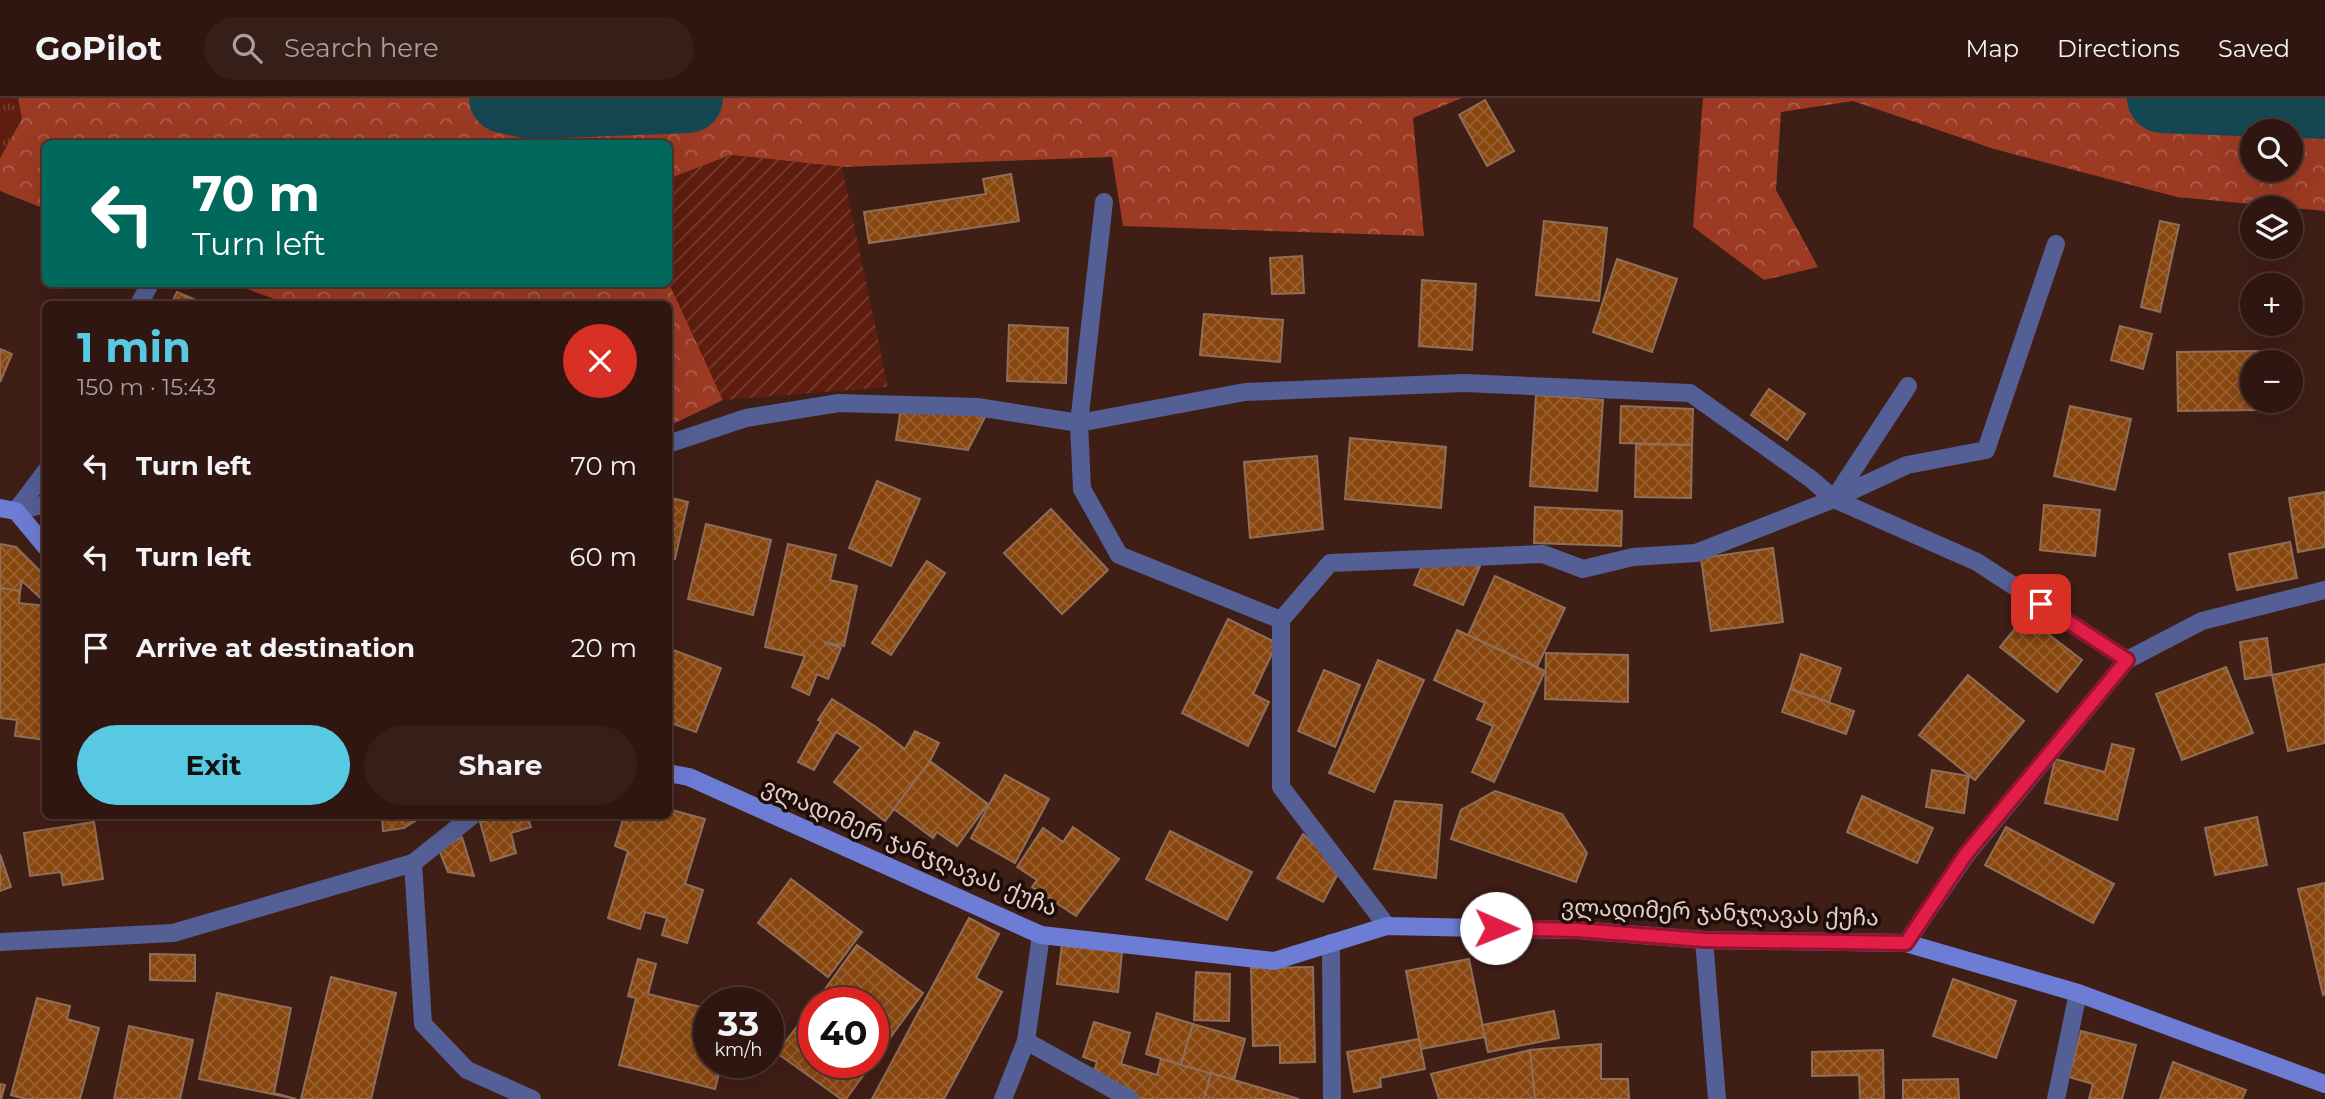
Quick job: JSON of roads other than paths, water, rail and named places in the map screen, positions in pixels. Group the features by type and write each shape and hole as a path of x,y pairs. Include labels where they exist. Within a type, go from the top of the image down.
{"street":[{"path":"1104,202 1079,422 1082,489 1119,555 1281,620"},
{"path":"1387,926 1281,786 1281,620 1330,563 1543,554 1583,569 1633,557 1696,553 1834,499 1907,465 1986,450 2056,244"},
{"path":"672,443 746,418 839,403 977,407 1079,422 1245,392 1464,383 1690,393 1811,479 1834,499 1977,562 2127,660"},
{"path":"1834,499 1909,386"},
{"path":"8,510 42,475"},
{"path":"8,510 42,505"},
{"path":"8,510 42,543"},
{"path":"1906,943 1966,854 2127,660 2202,621 2325,590"},
{"name":"ვლადიმერ ჯანჯღავას ქუჩა","path":"672,774 689,777 1041,935 1274,961 1387,926 1577,930 1704,940 1906,943 2078,993 2325,1084"},
{"path":"0,942 173,933 413,863 468,819"},
{"path":"413,863 423,1024 467,1070 532,1099"},
{"path":"1003,1099 1026,1041 1041,935"},
{"path":"1704,940 1717,1099"},
{"path":"1331,943 1332,1099"},
{"path":"2056,1099 2078,993"},
{"path":"1026,1041 1130,1098"}],"waterway":[{"path":"504,98 531,104 688,98"},
{"path":"2162,98 2325,104"}]}
